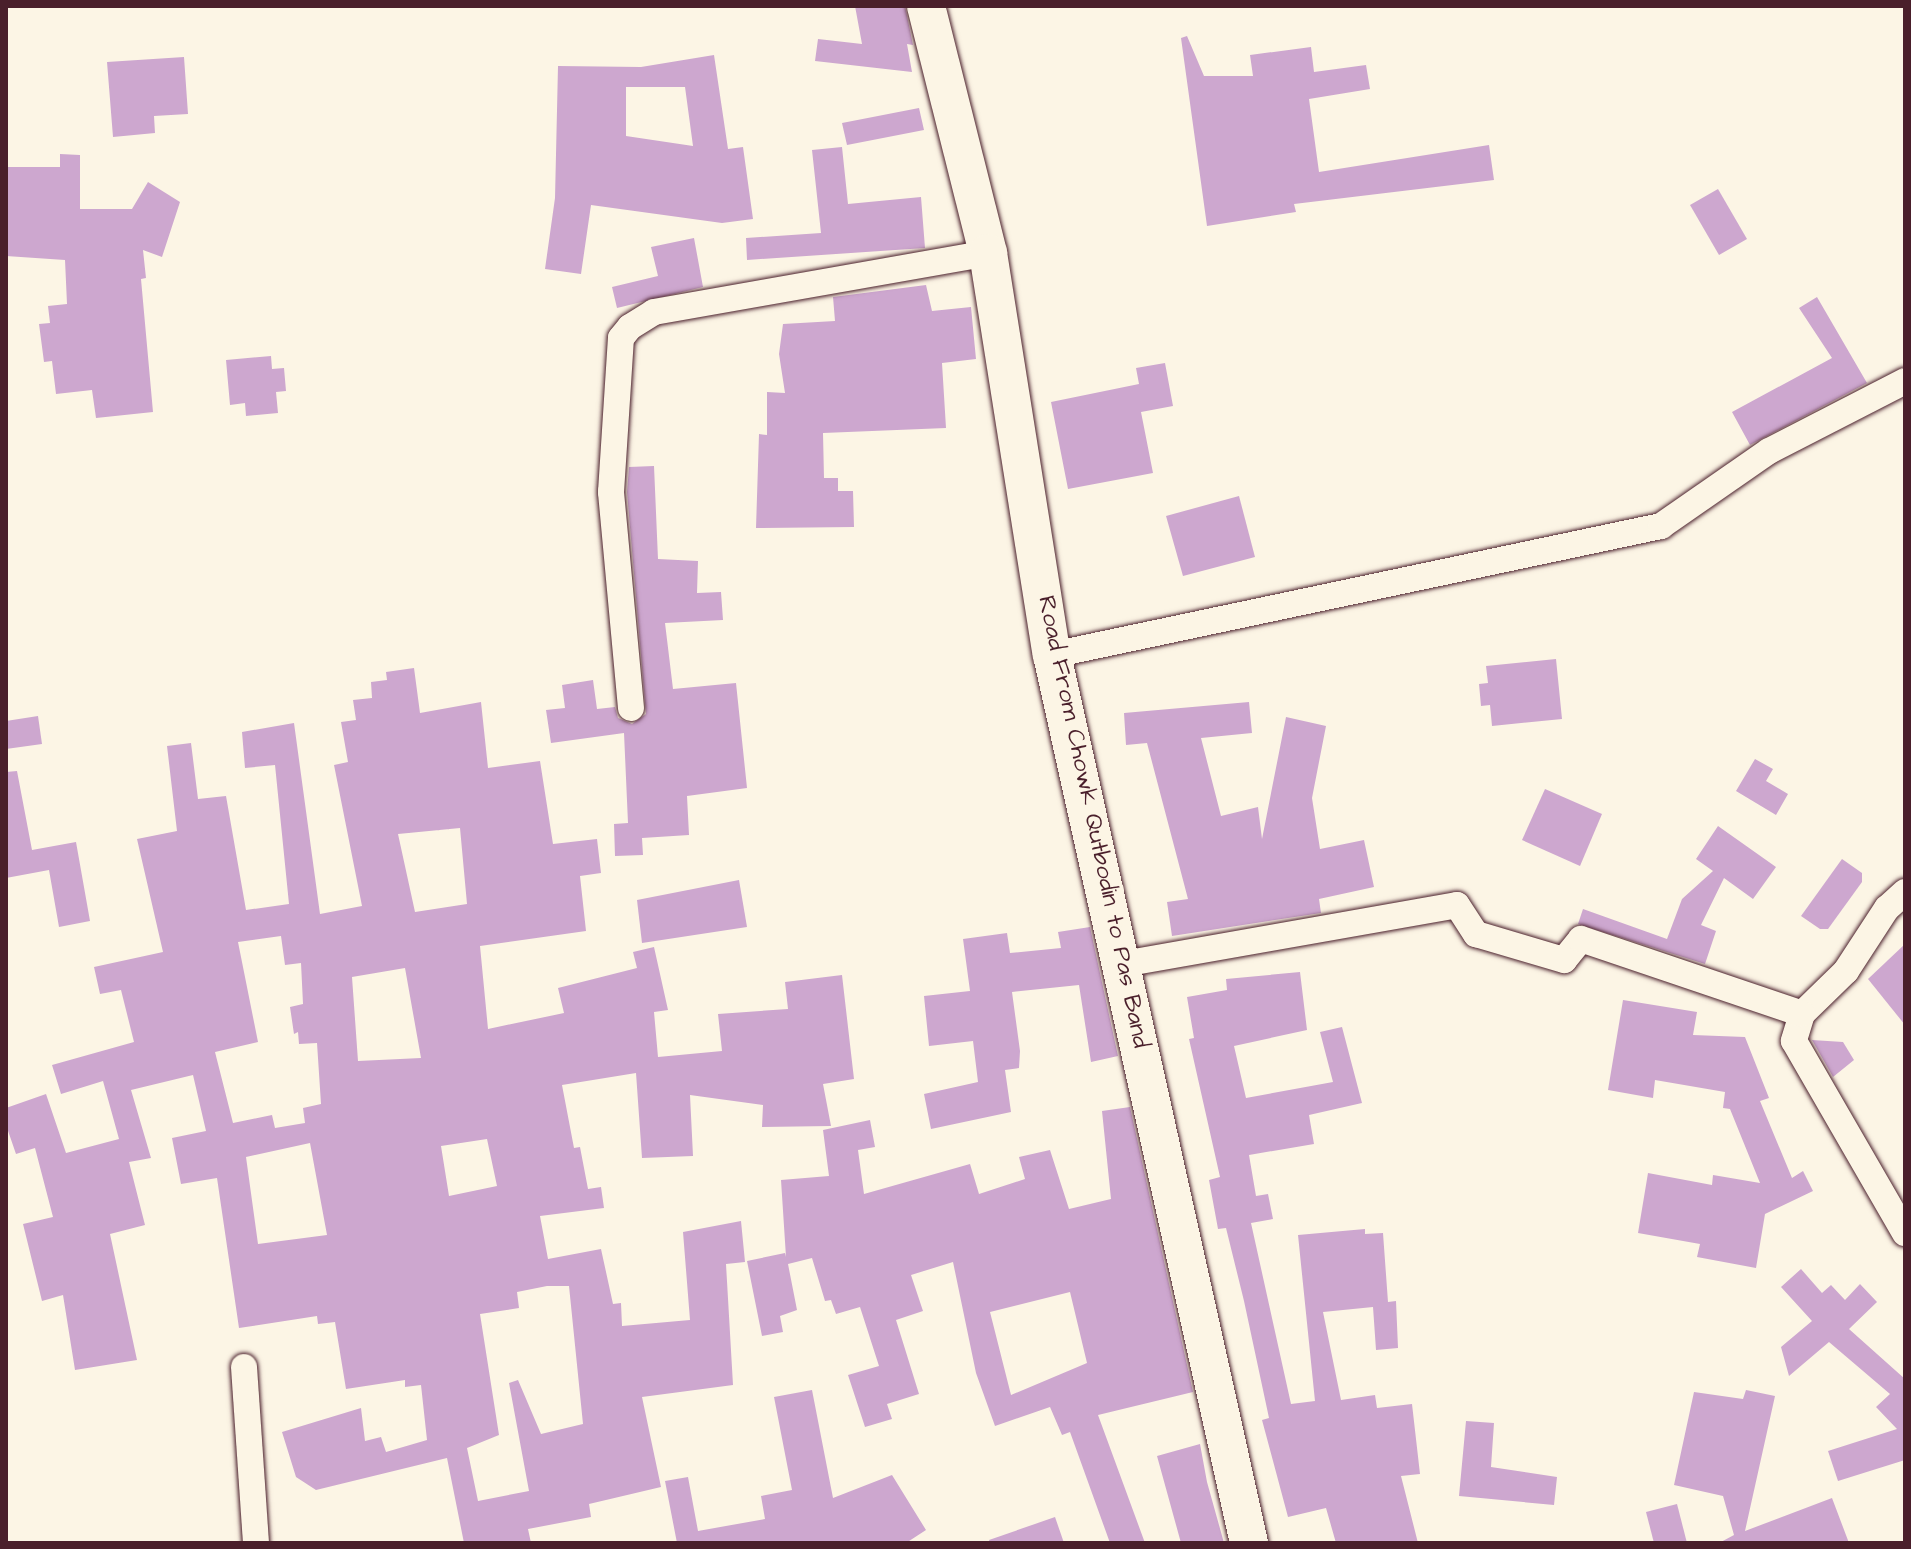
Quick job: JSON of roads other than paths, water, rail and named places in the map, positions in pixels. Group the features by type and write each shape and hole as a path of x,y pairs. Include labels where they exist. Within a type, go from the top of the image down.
{"main road":[{"name":"Road From Chowk Qutbodin to Pas Band","path":"926,6 988,253 1052,655 1249,1543"}],"street":[{"path":"631,708 611,492 621,338 630,327 654,312 988,253"},
{"path":"1052,655 1661,526 1769,451 1905,381"},
{"path":"1905,892 1878,920 1846,971 1802,1014 1794,1041 1905,1233"},
{"path":"1123,964 1457,905 1476,934 1564,960 1581,939 1802,1014"},
{"path":"244,1367 256,1543"}]}
